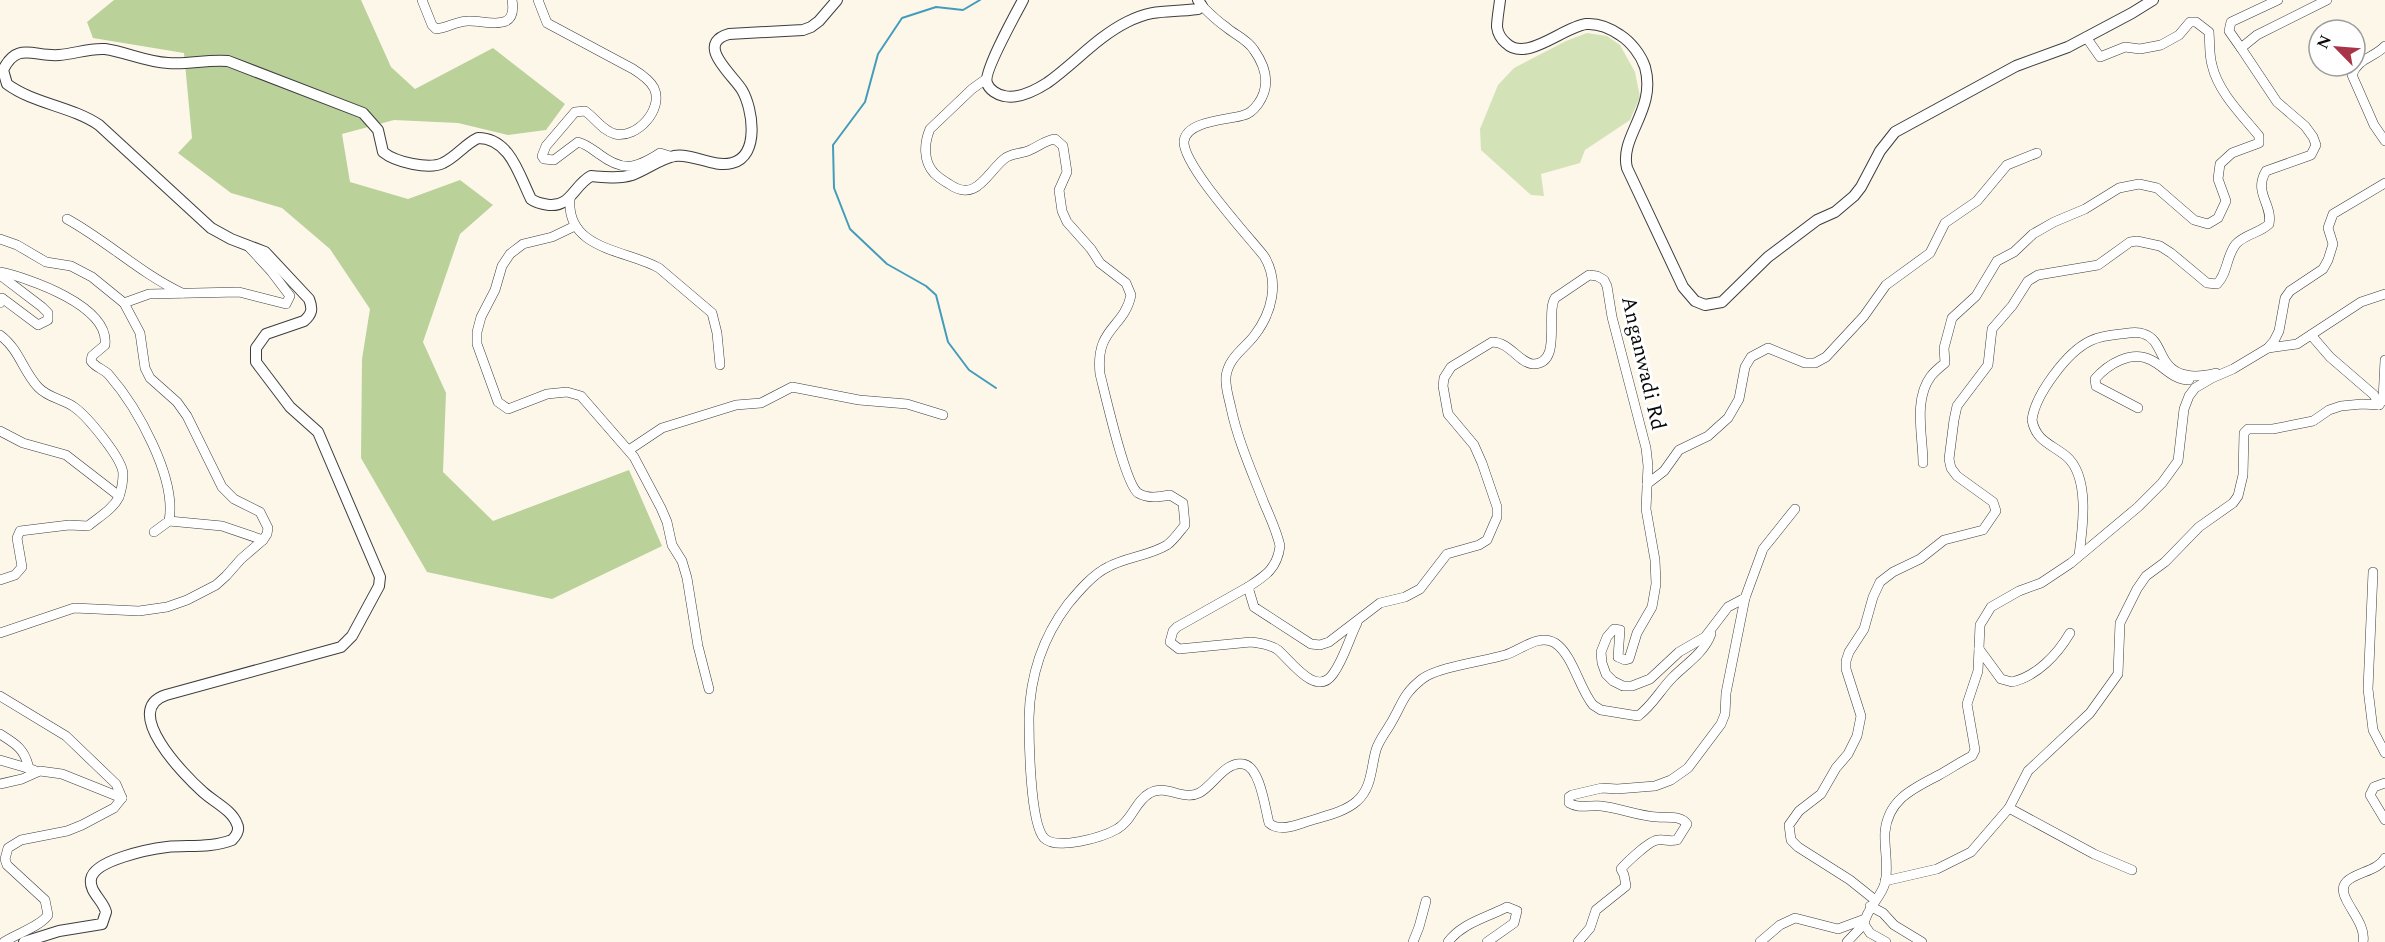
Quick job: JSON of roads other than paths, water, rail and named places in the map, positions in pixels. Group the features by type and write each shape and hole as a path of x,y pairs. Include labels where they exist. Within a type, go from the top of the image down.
{"street":[{"path":"422,0 432,25 436,28 467,21 503,24 509,17 512,0"},
{"path":"538,0 547,23 645,77 654,88 656,97 652,112 646,120 629,133 608,131 585,111 575,112 546,146 542,156 544,159 554,160 578,142 584,143 611,164 620,167 631,166 660,153 673,157"},
{"path":"24,942 65,929 102,924 106,912 92,887 91,880 93,873 107,863 165,847 224,843 236,836 237,823 233,818 198,787 160,744 148,715 151,703 166,695 341,647 352,636 379,586 378,569 318,432 290,407 256,362 256,348 266,334 304,321 309,316 312,306 309,299 270,256 211,228 99,125 87,117 35,98 7,84 3,70 8,60 14,54 21,52 61,56 96,49 165,63 180,64 212,59 228,61 363,113 378,130 383,152 400,162 436,165 443,163 471,141 483,138 492,141 508,152 515,161 531,199 542,204 553,205 570,199 591,176 630,176 648,165 681,156 715,163 732,163 747,153 750,144 748,104 742,90 717,59 715,50 720,37 740,33 803,30 819,21 837,0"},
{"path":"1023,0 986,79 972,88 930,129 926,138 926,155 929,165 934,173 955,188 968,191 978,187 1006,157 1030,150 1051,139 1055,139 1063,146 1067,172 1059,190 1062,211 1067,222 1100,263 1126,283 1131,295 1127,308 1105,337 1098,358 1100,374 1127,472 1140,494 1156,498 1170,495 1184,503 1185,525 1168,544 1107,567 1068,605 1053,628 1039,657 1031,693 1030,748 1037,825 1043,837 1049,842 1058,844 1071,843 1118,829 1149,793 1157,790 1192,795 1200,793 1228,768 1236,764 1250,766 1256,774 1269,823 1273,827 1283,828 1297,825 1350,806 1359,800 1366,790 1376,750 1395,717 1399,705 1406,694 1425,676 1503,656 1544,639 1554,642 1562,649 1593,705 1601,710 1638,716 1647,710 1672,678 1704,647 1714,624"},
{"path":"1500,0 1497,26 1499,34 1510,46 1526,50 1574,27 1599,24 1626,39 1638,53 1645,67 1646,99 1624,158 1683,287 1695,301 1706,305 1722,302 1768,257 1817,220 1835,212 1854,196 1880,151 1895,132 2016,66 2058,51 2153,0"},
{"path":"1922,942 1894,925 1850,880 1798,847 1788,834 1792,818 1821,794 1836,768 1848,754 1857,736 1860,716 1846,669 1848,652 1864,629 1875,590 1885,576 1920,559 1944,540 1983,530 1988,526 1996,511 1993,502 1957,476 1951,468 1949,459 1954,420 1957,406 1988,365 1992,329 2012,306 2028,281 2038,275 2098,265 2130,242 2137,241 2160,246 2207,283 2217,284 2224,275 2230,254 2235,246 2244,237 2269,224 2270,216 2261,191 2263,175 2270,169 2311,155 2316,145 2305,126 2277,102 2229,31 2231,22 2278,0"},
{"path":"2241,48 2257,35 2327,0"},
{"path":"986,79 990,88 1001,96 1010,97 1034,90 1047,83 1106,34 1125,22 1153,11 1192,10 1200,3 1253,49 1267,75 1263,96 1255,108 1244,115 1205,123 1185,137 1184,144 1189,158 1206,183 1271,267 1273,280 1271,302 1263,322 1253,338 1235,356 1228,368 1226,378 1236,433 1280,546 1279,554 1269,574 1177,627 1173,631 1170,642 1179,649 1251,642 1262,644 1276,649 1304,675 1317,682 1324,681 1333,674 1360,617"},
{"path":"1923,463 1920,411 1926,385 1931,375 1945,363 1944,348 1952,318 1976,296 1997,261 2014,252 2033,234 2085,209 2112,192 2132,184 2145,184 2157,188 2194,220 2208,224 2218,218 2226,201 2218,179 2220,164 2232,153 2259,143 2259,136 2228,98 2218,81 2211,62 2209,32 2196,21 2190,22 2179,35 2161,45 2140,49 2125,47 2100,57 2086,37"},
{"path":"2385,46 2358,64 2352,75 2374,125 2385,141"},
{"path":"1647,484 1664,471 1679,450 1708,436 1728,418 1739,399 1742,376 1751,357 1758,351 1767,348 1805,363 1815,363 1826,357 1864,316 1886,285 1930,253 1945,223 1977,201 2005,167 2037,153"},
{"path":"1847,942 1865,921 1873,903 1883,889 1887,868 1885,831 1892,807 1912,788 1972,756 1975,750 1967,704 1978,671 1980,625 1991,607 2019,591 2041,583 2071,563 2138,507 2162,483 2178,461 2182,415 2189,396 2195,388 2234,369 2268,348 2280,331 2285,298 2290,291 2322,269 2328,260 2333,244 2328,228 2333,214 2385,183"},
{"path":"570,199 571,221 591,240 608,249 659,268 705,306 714,318 720,365"},
{"path":"67,219 101,239 155,280 184,294"},
{"path":"575,226 552,237 523,244 510,254 502,266 495,290 481,317 477,344 498,402 502,407 508,409 517,407 547,394 574,393 593,407 629,450 662,508 672,545 682,561 698,646 709,689"},
{"path":"0,239 17,245 46,262 71,266 92,278 124,303 140,333 144,369 150,378 177,402 187,416 222,487 234,499 260,512 268,528 263,540 216,585 167,607 129,612 75,608 0,633"},
{"path":"124,303 150,294 239,292 286,304 290,296 272,271 247,245"},
{"path":"0,274 42,307 48,313 48,320 38,325 8,301 2,298 0,303"},
{"path":"0,274 50,287 62,293 86,310 104,332 105,345 92,356 91,361 111,377 147,432 160,461 166,483 169,521"},
{"name":"Anganwadi Rd","path":"1248,587 1254,607 1315,645 1329,642 1380,603 1415,593 1447,554 1487,540 1494,528 1497,507 1474,445 1448,414 1443,386 1446,373 1459,361 1492,342 1504,345 1528,362 1534,364 1540,362 1546,356 1553,340 1551,303 1589,275 1604,280 1607,286 1612,317 1646,448 1646,509 1655,560 1655,596 1649,614 1637,633 1629,659 1618,657 1620,630 1614,629 1607,637 1601,652 1606,674 1623,686 1632,686 1650,679 1679,652 1705,637 1728,607 1745,598"},
{"path":"2268,348 2290,346 2361,302 2385,294"},
{"path":"2079,555 2083,501 2077,476 2065,456 2041,440 2032,420 2037,402 2054,376 2070,356 2087,342 2100,337 2135,332 2153,339 2169,366 2189,376 2200,376"},
{"path":"0,335 12,345 38,387 50,396 79,410 91,421 123,470 119,496 111,507 88,525 20,531 17,538 22,567 15,575 0,580"},
{"path":"2311,335 2330,357 2374,395 2379,405"},
{"path":"2138,408 2096,386 2095,379 2109,365 2124,359 2144,358 2181,379 2193,379 2234,369"},
{"path":"2379,405 2383,400 2385,360"},
{"path":"629,450 662,428 736,405 761,403 792,387 859,400 908,404 943,415"},
{"path":"1885,881 1936,869 1971,852 2009,808 2028,771 2081,723 2118,674 2121,623 2131,600 2146,576 2165,562 2199,527 2228,507 2238,496 2243,474 2244,432 2248,429 2273,429 2313,421 2329,410 2341,406 2379,405"},
{"path":"0,430 23,443 66,455 119,496"},
{"path":"1578,942 1590,928 1596,910 1626,886 1621,869 1626,862 1633,859 1648,844 1658,840 1667,842 1677,840 1687,824 1681,818 1633,814 1601,806 1571,805 1569,797 1602,788 1655,786 1671,780 1688,768 1721,724 1725,714 1726,693 1745,598 1763,549 1795,509"},
{"path":"154,532 169,521 222,526 263,540"},
{"path":"2373,572 2368,688 2373,730 2385,753"},
{"path":"1978,647 2001,679 2012,682 2049,662 2070,633"},
{"path":"0,696 66,736 116,784 122,798"},
{"path":"0,734 17,743 24,753 29,769"},
{"path":"0,760 29,769 62,774 122,798"},
{"path":"0,784 22,779 39,771"},
{"path":"2385,783 2374,787 2370,795 2385,820"},
{"path":"4,942 20,931 44,921 48,915 45,900 7,865 5,859 8,848 21,840 67,831 82,825 114,808 122,798"},
{"path":"2009,808 2094,855 2132,870"},
{"path":"2363,942 2363,932 2345,898 2343,886 2348,878 2379,867 2385,858"},
{"path":"1413,942 1426,901"},
{"path":"1448,942 1456,932 1468,924 1507,907 1517,911 1514,923 1487,942"},
{"path":"1760,942 1780,925 1795,918 1838,929 1865,921"},
{"path":"1865,921 1872,938 1886,942"}],"waterway":[{"path":"980,0 963,10 936,7 902,18 878,54 865,102 833,145 834,188 850,229 887,264 926,286 936,295 948,342 969,370 996,388"}]}
